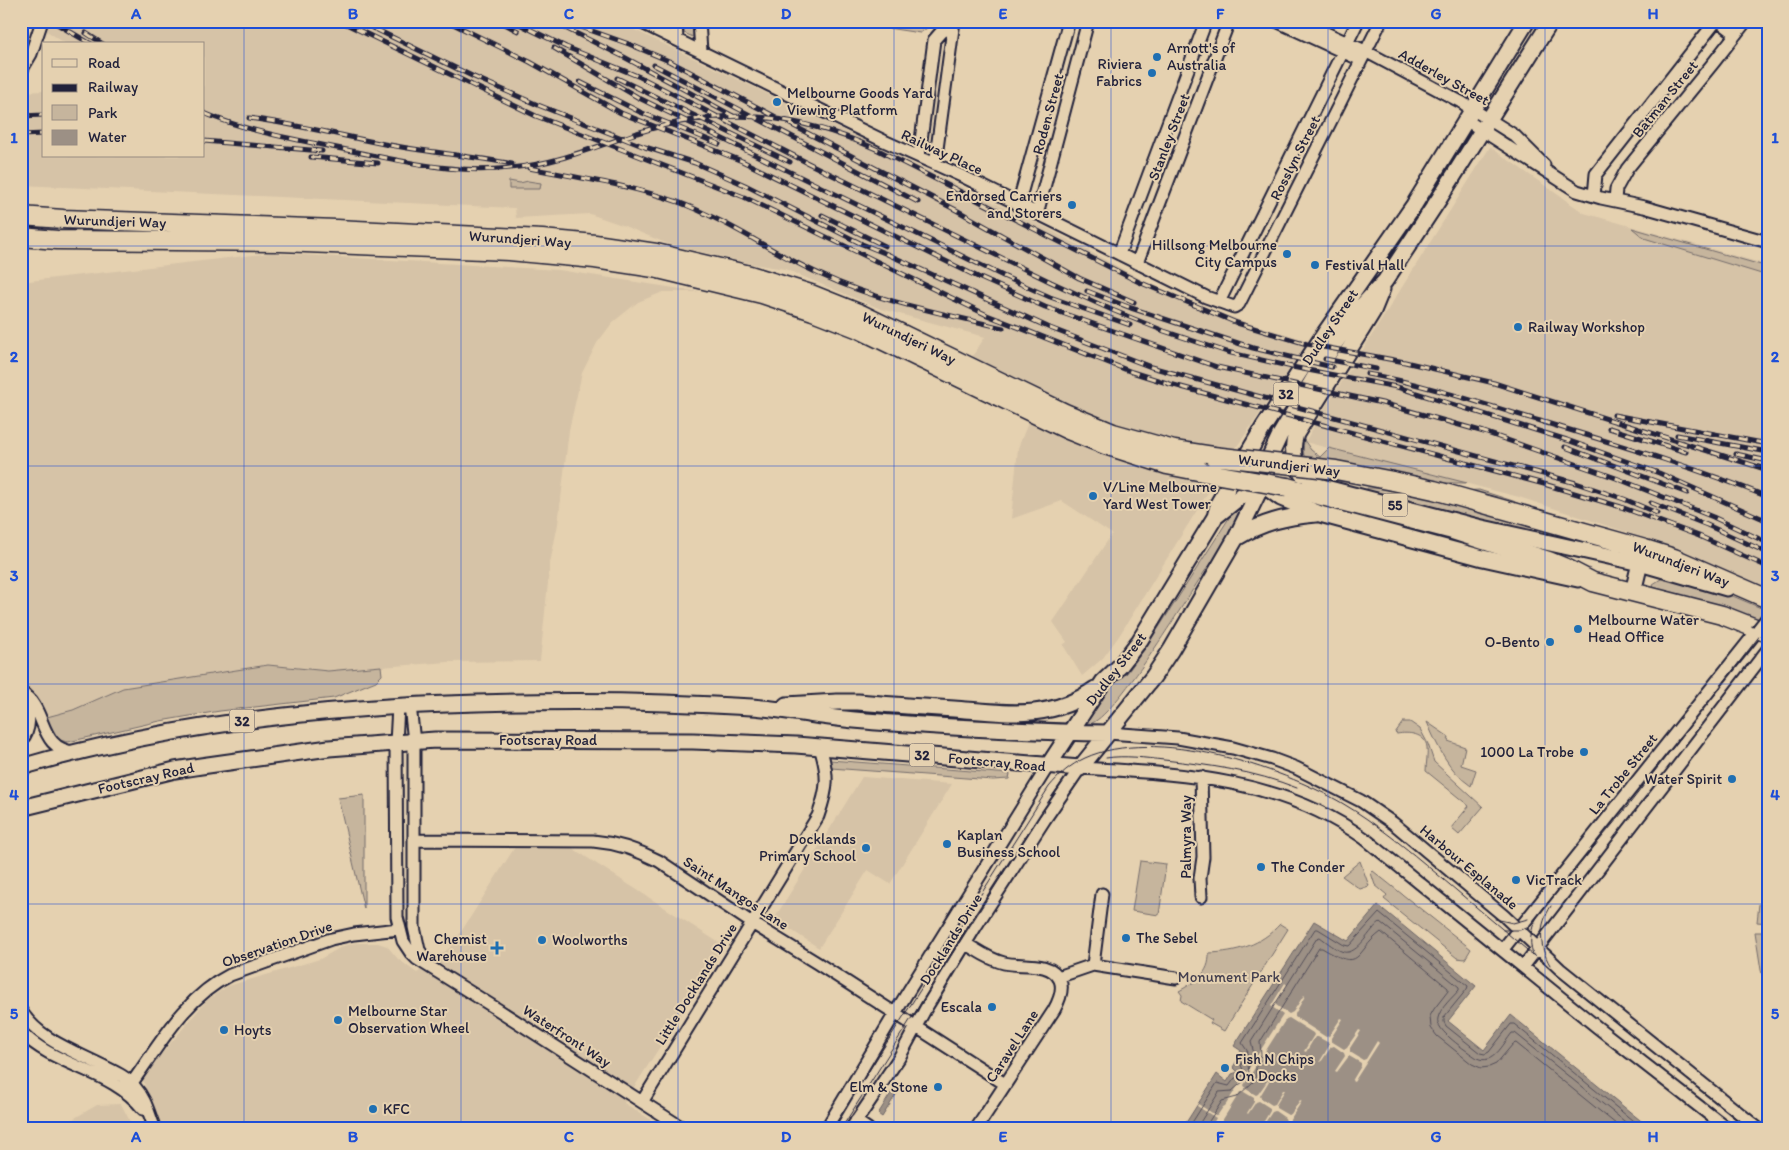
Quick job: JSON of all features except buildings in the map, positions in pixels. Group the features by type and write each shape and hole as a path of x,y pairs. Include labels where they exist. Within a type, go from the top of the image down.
{"highway":[{"name":"Wurundjeri Way","path":"21,216 72,220 336,229 542,239 656,253 750,275 811,294 861,314 1064,413 1113,433 1174,450 1336,470 1393,480 1555,523 1674,558 1768,600"},
{"name":"Wurundjeri Way","path":"21,237 57,240 280,242 509,251 595,259 654,268 762,294 813,311 890,344 1105,446 1167,465 1287,487 1449,529 1511,548 1566,568 1593,582 1722,616 1768,632"}],"main road":[{"name":"Dudley Street","path":"1048,766 1103,682 1120,666 1140,640 1215,517 1220,502 1253,446 1325,333 1414,204 1527,21"},
{"name":"Dudley Street","path":"1108,733 1162,664 1236,538 1262,483 1271,454 1280,435 1334,346 1358,310 1385,281 1551,21"},
{"path":"1311,485 1299,468 1294,456 1293,448 1296,434 1374,311 1385,281"},
{"path":"1215,517 1251,488 1262,483 1257,470 1253,446"},
{"name":"Wurundjeri Way","path":"1262,483 1285,481 1311,485 1478,527 1640,563 1728,589 1768,604"},
{"name":"55","path":"1262,483 1282,498 1320,514"},
{"path":"1236,538 1256,526 1275,520 1320,514"},
{"name":"Wurundjeri Way","path":"1320,514 1483,558 1593,582"},
{"path":"1633,592 1640,563"},
{"name":"Footscray Road","path":"755,707 837,702 1007,713 1034,713 1067,705 1086,695 1103,682"},
{"name":"Footscray Road","path":"21,767 76,752 165,733 232,722 404,706 566,700 755,707 846,720 1070,733 1108,733"},
{"name":"32","path":"1080,768 1108,733"},
{"name":"Footscray Road","path":"21,808 174,770 288,753 414,742 486,740 693,741 820,747 1080,768"}],"street":[{"path":"21,71 31,54 42,21"},
{"name":"Railway Place","path":"638,21 1137,263 1219,302 1235,306"},
{"path":"676,21 677,40"},
{"path":"699,21 701,51"},
{"name":"Roden Street","path":"1018,205 1069,21"},
{"name":"Roden Street","path":"1037,214 1088,21"},
{"name":"Stanley Street","path":"1119,254 1206,21"},
{"name":"Stanley Street","path":"1137,263 1229,21"},
{"name":"Adderley Street","path":"1276,21 1346,47"},
{"name":"Adderley Street","path":"1300,21 1485,125 1514,136 1559,180 1572,188 1594,196 1615,200 1768,242"},
{"name":"Rosslyn Street","path":"1219,302 1358,21"},
{"name":"Rosslyn Street","path":"1235,306 1239,304 1381,21"},
{"path":"1718,21 1736,34"},
{"name":"Batman Street","path":"1594,196 1596,174 1718,21"},
{"name":"Batman Street","path":"1615,200 1616,190 1627,170 1746,21"},
{"path":"919,156 934,40 954,23"},
{"path":"935,164 954,23"},
{"name":"La Trobe Street","path":"1503,949 1768,617"},
{"path":"1523,966 1768,649"},
{"path":"21,741 29,726 23,694"},
{"path":"23,694 36,708 48,737 60,748 76,752"},
{"name":"Waterfront Way","path":"404,706 414,742 414,933 421,954 433,968"},
{"name":"Waterfront Way","path":"404,706 396,743 398,917 403,941 417,959 684,1129"},
{"name":"Harbour Esplanade","path":"1108,733 1209,742 1272,759 1356,798 1384,816 1519,929 1560,969 1760,1129"},
{"name":"Little Docklands Drive","path":"642,1102 705,996 818,816 827,783 826,768 820,747"},
{"name":"Docklands Drive","path":"826,1129 895,1013 1048,766"},
{"path":"1080,768 1201,777 1265,790 1327,815 1364,838 1598,1027 1728,1129"},
{"name":"Docklands Drive","path":"853,1125 894,1065 966,944 1045,819 1080,768"},
{"name":"Palmyra Way","path":"1201,777 1204,857 1200,878 1201,897"},
{"path":"21,813 36,803"},
{"name":"Saint Mangos Lane","path":"414,840 593,841 620,845 659,861 752,923 1005,1084"},
{"path":"1093,965 1102,894"},
{"name":"Observation Drive","path":"129,1087 184,1012 206,989 224,977 331,939 354,934 399,929"},
{"path":"966,944 997,961 1047,968 1058,977 1093,965 1176,978"},
{"name":"Caravel Lane","path":"976,1129 1057,1006 1061,990 1058,977"},
{"path":"21,1011 34,1026 50,1038 118,1074 129,1087 142,1097 153,1125"},
{"path":"21,1032 34,1044 48,1052 113,1082 129,1087"},
{"path":"853,1125 868,1129"}],"shaded area":[{"path":"32,21 616,21 1047,228 1157,288 1244,322 1310,341 1233,452 1119,636 1103,658 1082,676 1063,645 1067,642 1053,622 1112,534 1062,501 1011,519 1018,448 1039,395 972,357 985,337 881,309 785,269 746,263 668,244 590,214 516,218 515,208 21,185 21,92 42,91 42,158 205,158 205,42 63,42"},
{"path":"1490,147 1584,213 1768,265 1768,591 1669,546 1519,497 1305,442"},
{"path":"271,253 559,270 700,292 663,292 638,302 613,322 597,343 582,373 569,430 558,524 550,563 540,661 448,662 328,671 268,665 123,688 73,710 21,725 21,282"},
{"name":"Docklands Primary School","path":"862,777 952,784 890,884 868,870 819,948 774,919"},
{"path":"569,846 724,946 624,1103 666,1129 162,1129 153,1110 142,1077 207,1000 228,986 320,959 343,946 355,943 378,943 387,946 398,959 417,973 452,946 515,847"},
{"path":"121,1104 134,1129 56,1129 97,1105"}],"green space":[{"path":"693,21 693,37 684,33 685,22"},
{"path":"881,21 937,21 920,33 881,27"},
{"path":"509,181 541,183 540,189 509,189"},
{"path":"1632,228 1768,267 1768,276 1644,238"},
{"path":"1304,440 1311,450 1320,457 1329,448 1467,483 1343,482 1325,478 1312,471 1308,466 1303,450"},
{"path":"1367,488 1479,490 1513,501 1589,540 1590,545 1500,524 1367,490"},
{"path":"1241,508 1222,550 1205,571 1150,656 1115,702 1100,717 1089,724 1088,715 1099,698 1127,673 1147,646 1231,515 1235,510"},
{"path":"1672,577 1735,597 1768,611 1768,626 1654,589 1653,584 1661,579"},
{"path":"268,665 328,671 381,666 382,675 376,681 334,698 220,711 160,721 68,742 59,739 53,734 48,722 47,717 73,710 123,688"},
{"path":"1403,722 1410,722 1420,729 1428,744 1434,762 1483,807 1459,835 1451,828 1469,806 1426,771 1427,747 1426,742 1420,736 1395,733"},
{"path":"1427,722 1449,737 1448,741 1465,747 1461,765 1476,770 1471,786 1450,765"},
{"path":"830,760 1010,774 1009,779 993,780 831,768"},
{"path":"364,795 364,909 338,798"},
{"path":"1140,861 1166,864 1159,915 1132,911"},
{"path":"1360,861 1369,886 1360,889 1342,876"},
{"path":"1373,871 1471,949 1465,959 1457,958 1384,899 1387,895 1375,885 1371,873"},
{"path":"1759,904 1768,905 1768,923 1757,922"},
{"name":"Monument Park","path":"1280,924 1288,929 1224,1031 1210,1023 1212,1020 1181,1001 1182,995 1179,991 1196,981 1204,972 1209,960 1209,953 1229,951 1248,946 1265,937"},
{"path":"1755,932 1768,932 1768,995 1761,970"}],"water":[{"path":"1378,905 1476,986 1448,1021 1484,1050 1511,1015 1651,1129 1182,1129 1217,1074 1227,1082 1232,1074 1238,1072 1233,1067 1243,1052 1234,1046 1314,921 1348,941"},
{"path":"893,1090 897,1093 882,1117 878,1114"}],"pier":[{"path":"1285,983 1287,985 1276,1005 1289,1014 1293,1012 1304,995 1295,1017 1326,1037 1329,1036 1341,1018 1343,1019 1331,1041 1344,1049 1359,1030 1361,1031 1350,1048 1350,1052 1363,1060 1366,1059 1377,1041 1379,1043 1354,1082 1352,1081 1361,1063 1349,1056 1337,1072 1335,1071 1345,1056 1344,1053 1334,1046 1331,1047 1321,1062 1329,1043 1315,1037 1306,1052 1304,1051 1314,1035 1313,1033 1289,1018 1286,1019 1244,1085 1246,1089 1256,1095 1268,1080 1260,1096 1272,1105 1275,1104 1283,1090 1285,1090 1276,1108 1288,1115 1291,1114 1300,1100 1302,1101 1284,1129 1282,1129 1286,1121 1285,1118 1275,1111 1263,1123 1270,1108 1259,1101 1256,1102 1248,1114 1254,1098 1244,1092 1240,1092 1217,1129 1210,1129 1216,1118 1197,1106 1198,1104 1217,1116 1225,1106 1283,1015 1271,1006"}],"tram line":[{"path":"1533,955 1531,932 1541,911 1627,807 1768,625"},
{"path":"832,1129 1049,787 1065,771 1085,758 1114,749 1146,746 1216,755 1252,765 1286,776 1316,789 1355,811 1403,846 1560,977 1750,1129"},
{"path":"1106,758 1142,758 1215,767 1265,777 1297,788"},
{"path":"841,1129 1062,782"},
{"path":"1550,965 1543,950 1542,928 1551,906"},
{"path":"1495,919 1513,923 1528,919"},
{"path":"1503,930 1520,930 1536,923"}],"railway":[{"path":"52,21 88,42"},
{"path":"340,21 536,116 744,197 987,315 1132,372 1170,384 1544,484 1621,507 1699,536 1768,567"},
{"path":"359,21 474,77 538,105 645,147 695,163 745,185 862,244 1050,328 1151,367 1576,483 1624,499 1657,513"},
{"path":"447,21 530,62 621,113 742,161 978,277 1045,307 1217,367 1382,403 1484,432 1616,478 1713,517 1768,543"},
{"path":"499,21 518,31"},
{"path":"513,21 566,47 640,77 808,163 1051,282 1164,331 1227,352 1292,367 1397,387 1567,440 1659,473 1768,521"},
{"path":"551,21 624,57 733,116"},
{"path":"567,22 629,44 669,61 774,116"},
{"path":"86,33 100,42"},
{"path":"554,48 639,98 1003,276 1050,297 1130,325"},
{"path":"654,65 918,202"},
{"path":"617,78 790,162"},
{"path":"580,82 640,112 719,144"},
{"path":"205,113 255,130 289,138 405,162 468,170 489,170 543,163 637,133 669,124 699,119 729,116 758,117 816,127 876,149 1139,282 1237,323 1307,344 1405,362 1494,383 1768,470"},
{"path":"21,116 42,115"},
{"path":"249,118 300,126 400,147 512,164"},
{"path":"790,124 958,211 1079,278 1134,302"},
{"path":"21,135 42,134"},
{"path":"205,141 322,151"},
{"path":"311,157 378,163"},
{"path":"529,168 623,186 678,202 715,218 805,267 845,285 889,300 1003,328"},
{"path":"822,215 885,246"},
{"path":"1087,291 1131,308 1253,348 1332,367"},
{"path":"1325,359 1376,369"},
{"path":"1367,374 1432,389 1597,438 1683,466 1768,497"},
{"path":"1614,415 1768,444"},
{"path":"1609,428 1686,452"},
{"path":"1677,435 1768,452"},
{"path":"1565,447 1687,493"},
{"path":"1736,454 1768,461"},
{"path":"1651,503 1707,525 1768,553"}],"place":[{"name":"Arnott's of Australia","path":"1157,57"},
{"name":"Riviera Fabrics","path":"1152,73"},
{"name":"Melbourne Goods Yard Viewing Platform","path":"777,102"},
{"name":"Endorsed Carriers and Storers","path":"1072,205"},
{"name":"Hillsong Melbourne City Campus","path":"1287,254"},
{"name":"Festival Hall","path":"1315,265"},
{"name":"Railway Workshop","path":"1518,327"},
{"name":"V/Line Melbourne Yard West Tower","path":"1093,496"},
{"name":"Melbourne Water Head Office","path":"1578,629"},
{"name":"O-Bento","path":"1550,642"},
{"name":"1000 La Trobe","path":"1584,752"},
{"name":"Water Spirit","path":"1732,779"},
{"name":"Kaplan Business School","path":"947,844"},
{"name":"Docklands Primary School","path":"866,848"},
{"name":"The Conder","path":"1261,867"},
{"name":"VicTrack","path":"1516,880"},
{"name":"The Sebel","path":"1126,938"},
{"name":"Woolworths","path":"542,940"},
{"name":"Chemist Warehouse","path":"497,948"},
{"name":"Escala","path":"992,1007"},
{"name":"Melbourne Star Observation Wheel","path":"338,1020"},
{"name":"Hoyts","path":"224,1030"},
{"name":"Fish N Chips On Docks","path":"1225,1068"},
{"name":"Elm & Stone","path":"938,1087"},
{"name":"KFC","path":"373,1109"}]}
